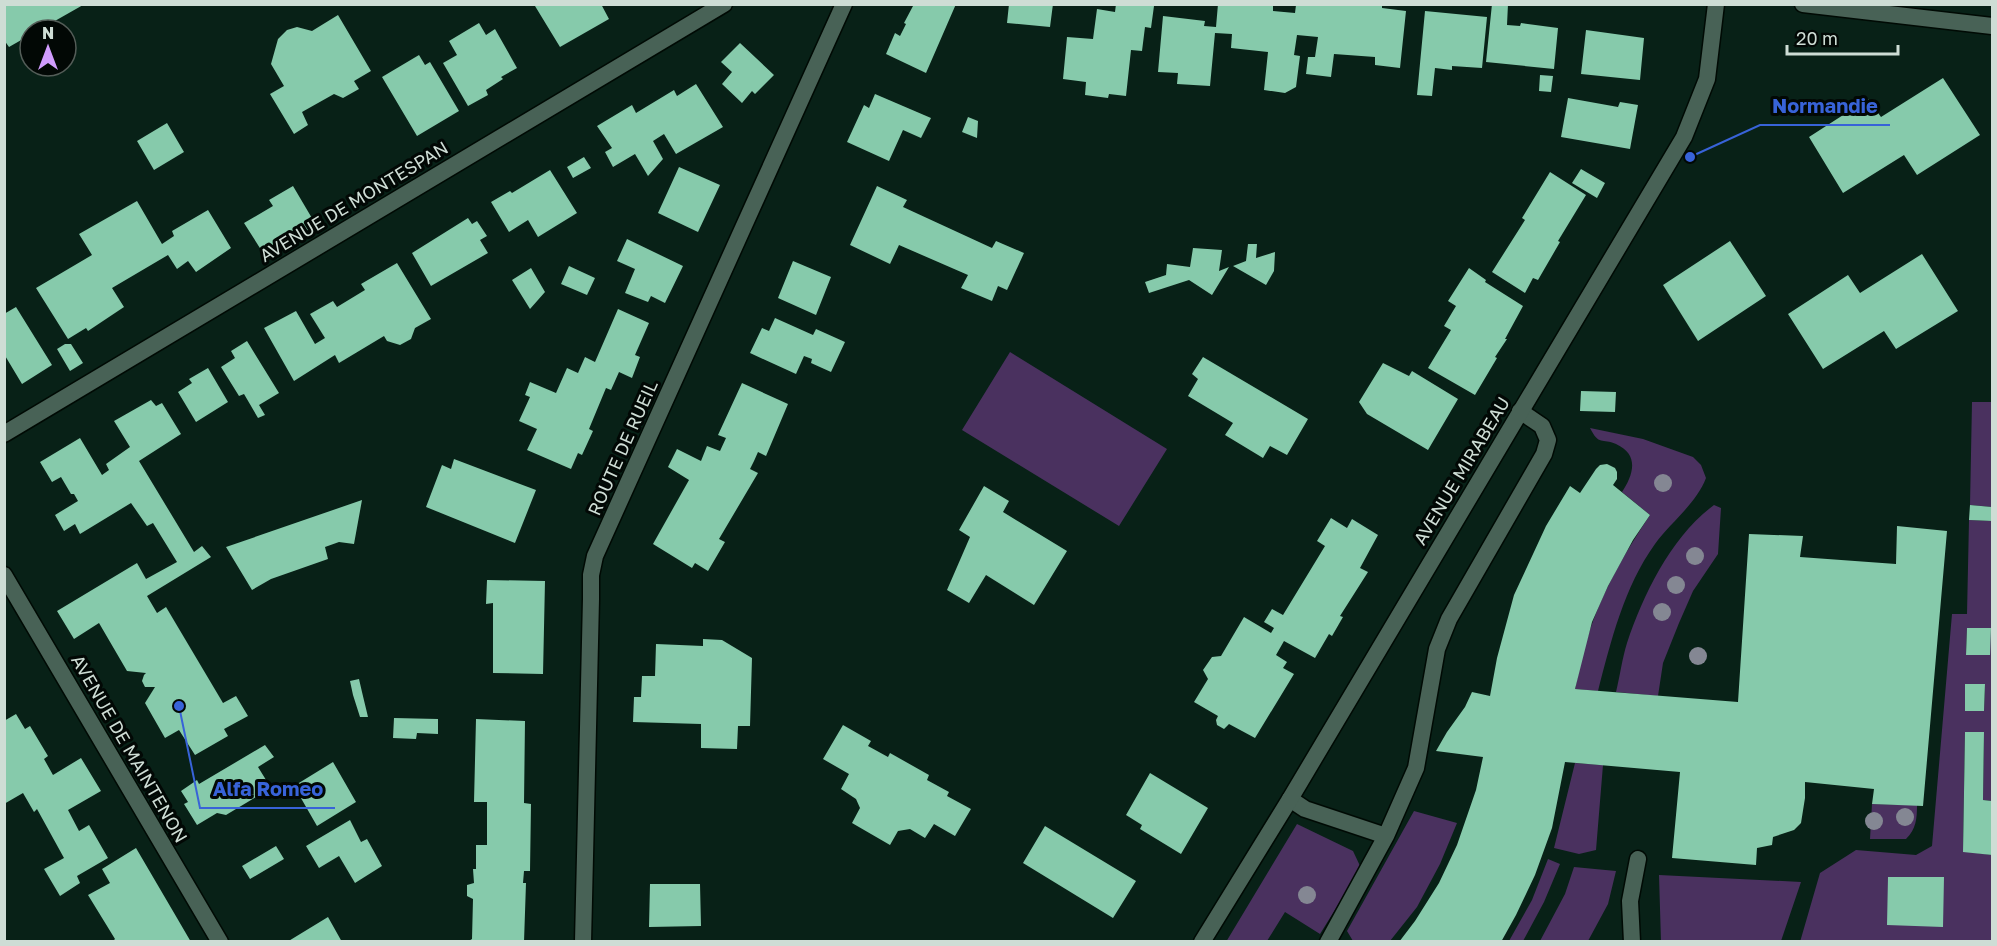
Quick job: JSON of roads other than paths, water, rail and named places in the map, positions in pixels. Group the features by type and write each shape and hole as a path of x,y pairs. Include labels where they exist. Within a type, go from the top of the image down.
{"street":[{"name":"AVENUE DE MONTESPAN","path":"4,434 724,4"},
{"name":"ROUTE DE RUEIL","path":"583,942 591,575 595,556 844,4"},
{"name":"AVENUE MIRABEAU","path":"1202,942 1290,799 1684,137 1707,79 1716,4"},
{"path":"1803,4 1992,26"},
{"path":"1328,942 1386,836 1416,768 1437,649 1449,619 1544,454 1548,440 1542,426 1520,411"},
{"name":"AVENUE DE MAINTENON","path":"4,575 220,942"},
{"path":"1290,799 1305,809 1386,836"},
{"path":"1629,940 1630,901 1638,859"}],"place":[{"name":"Normandie","path":"1690,157"},
{"name":"Alfa Romeo","path":"179,706"}]}
